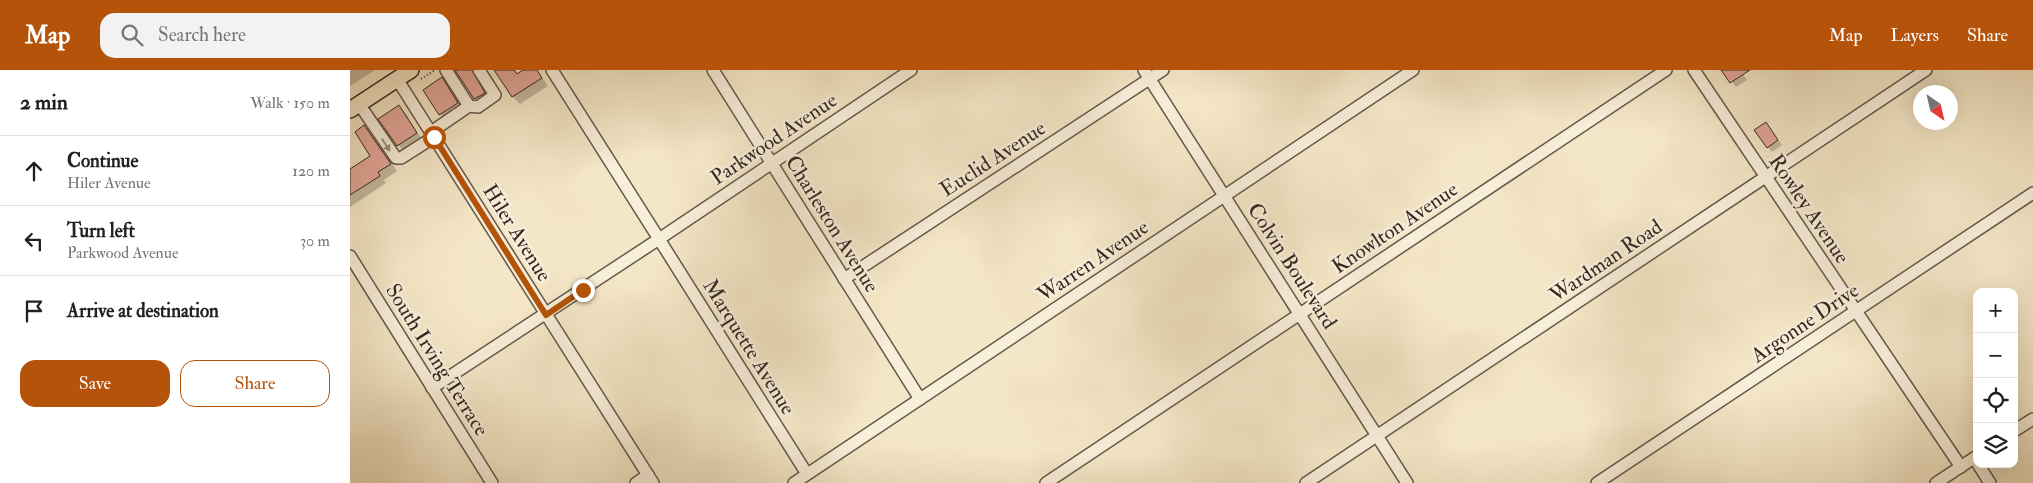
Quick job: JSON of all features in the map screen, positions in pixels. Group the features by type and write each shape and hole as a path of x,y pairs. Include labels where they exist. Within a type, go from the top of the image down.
{"main road":[{"path":"355,107 397,80 413,76"}],"street":[{"path":"446,70 469,106"},
{"path":"355,107 396,158 401,158 469,106 478,107 495,95 479,70"},
{"name":"Marquette Avenue","path":"552,70 807,474"},
{"name":"Charleston Avenue","path":"713,70 920,398"},
{"name":"Parkwood Avenue","path":"432,388 546,315 911,70"},
{"name":"Euclid Avenue","path":"844,279 1146,74 1163,70"},
{"name":"Warren Avenue","path":"794,483 1413,70"},
{"name":"Knowlton Avenue","path":"1046,483 1666,70"},
{"name":"Rowley Avenue","path":"1694,70 1961,467"},
{"name":"Wardman Road","path":"1306,483 1926,70"},
{"name":"Colvin Boulevard","path":"1146,74 1408,483"},
{"name":"Hiler Avenue","path":"397,80 651,479"},
{"name":"Argonne Drive","path":"1597,483 2033,194"},
{"name":"South Irving Terrace","path":"350,256 492,483"},
{"path":"2018,428 2033,419"},
{"path":"1936,483 1973,461"},
{"path":"1981,468 1990,483"},
{"path":"636,483 651,479"}],"path":[{"path":"413,76 435,70"}],"building":[{"path":"455,70 472,70 485,93 474,99"},
{"path":"494,70 514,70 517,74 523,70 537,70 542,78 512,97"},
{"path":"1721,70 1750,70 1730,83"},
{"path":"442,77 458,103 439,115 423,90"},
{"path":"399,105 417,133 397,146 378,119"},
{"path":"1766,122 1778,140 1767,148 1754,130"},
{"path":"364,125 391,164 378,172 380,176 350,195 350,169 370,156 355,132"}],"route":[{"path":"434,137 546,315 583,290"}]}
